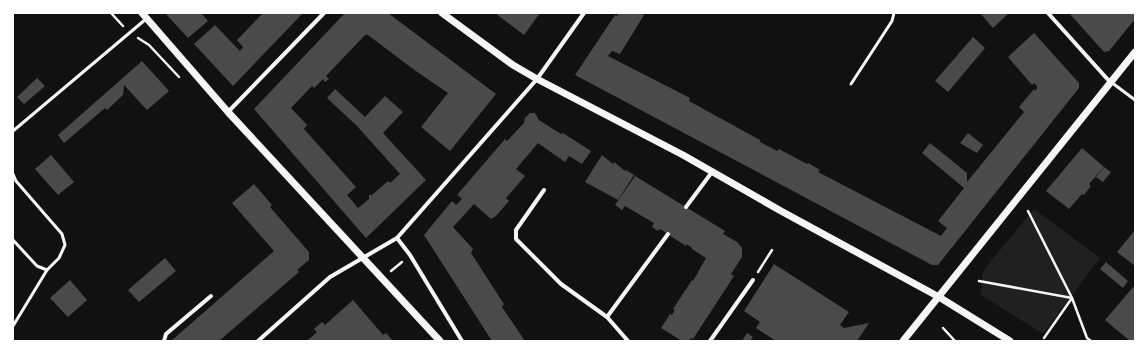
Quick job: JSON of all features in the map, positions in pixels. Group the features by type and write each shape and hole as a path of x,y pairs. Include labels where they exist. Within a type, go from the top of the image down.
{"street":[{"path":"228,112 324,13"},
{"path":"442,13 513,65 537,79 713,171 939,297 1010,341"},
{"path":"258,341 330,277 397,238 537,79 584,13"},
{"path":"1048,13 1110,82"},
{"path":"144,16 228,112 440,341"},
{"path":"903,341 1135,52"},
{"path":"686,206 713,171"},
{"path":"544,190 516,230 516,239 561,284 607,317 628,341"},
{"path":"607,317 668,234"},
{"path":"397,238 410,255 462,341"},
{"path":"710,341 753,280"},
{"path":"164,341 166,334 211,296"}],"lane":[{"path":"851,84 892,21 894,13"},
{"path":"13,131 130,32 144,16"},
{"path":"1110,82 1135,100"},
{"path":"13,174 16,181 62,234 65,246 59,258 47,270 13,326"},
{"path":"13,240 37,266 47,270"}],"path":[{"path":"111,13 130,32 148,45 181,78"},
{"path":"1028,212 1072,298 1087,338 1091,341"},
{"path":"753,280 772,250"},
{"path":"391,271 402,262"},
{"path":"979,281 1072,298"},
{"path":"1044,338 1072,298"},
{"path":"943,328 954,341"}],"shaded area":[{"path":"1034,209 1100,258 1043,334 981,295 982,275 986,267"}],"building":[{"path":"165,13 201,13 208,21 188,38"},
{"path":"263,13 303,13 233,86 194,44 215,25 240,51 243,47 237,40"},
{"path":"345,13 388,13 496,94 450,151 421,127 448,93 368,35 365,35 326,76 329,79 325,82 323,79 314,88 312,86 291,108 307,125 304,129 356,187 347,195 358,208 369,199 369,195 372,195 388,181 390,183 400,174 357,126 327,98 335,89 365,117 385,96 403,112 383,133 426,180 366,238 254,109"},
{"path":"495,13 540,13 524,35"},
{"path":"619,13 641,13 644,15 620,54 612,51 608,56 690,98 689,101 760,140 760,142 777,151 779,149 807,164 808,163 820,170 818,172 941,236 947,228 938,221 964,188 922,153 930,143 967,173 967,182 1024,112 1019,107 1034,89 1035,91 1037,88 1034,83 1032,85 1008,57 1034,33 1079,83 1079,88 938,265 932,265 575,75 615,15 617,16"},
{"path":"980,13 1009,13 993,28"},
{"path":"1069,13 1135,13 1135,19 1109,51 1104,52"},
{"path":"973,37 985,48 948,92 935,81"},
{"path":"142,61 169,91 147,110 124,85 123,95 107,110 105,108 64,143 58,135"},
{"path":"37,78 45,86 24,104 17,97"},
{"path":"530,113 535,113 539,120 591,151 582,164 569,156 565,162 538,143 516,169 525,176 506,198 509,201 496,216 491,219 474,204 453,227 473,249 471,253 504,304 502,307 525,341 492,341 424,235 452,201 456,205 462,199 457,195 505,139 507,141 524,123 525,118"},
{"path":"968,133 983,145 977,153 960,143"},
{"path":"1082,148 1104,167 1089,184 1091,186 1084,195 1082,194 1069,209 1046,191"},
{"path":"51,155 74,182 58,195 35,169"},
{"path":"602,155 613,164 614,162 625,171 626,170 634,175 618,200 585,182"},
{"path":"1104,167 1111,172 1103,182 1096,177"},
{"path":"635,176 725,231 723,234 737,242 742,248 742,257 731,274 734,276 693,339 691,338 689,341 682,341 661,328 670,314 672,315 675,310 673,309 692,280 693,281 706,258 687,244 686,246 660,229 658,231 652,227 654,223 625,206 622,210 615,205"},
{"path":"254,184 272,205 270,207 309,252 309,260 297,270 299,272 219,341 171,341 274,251 232,203"},
{"path":"1135,230 1135,266 1117,252"},
{"path":"165,258 176,271 139,302 128,290"},
{"path":"1106,262 1128,281 1123,288 1100,269"},
{"path":"774,264 849,312 840,325 844,328 869,323 857,341 776,341 756,328 760,322 744,311"},
{"path":"70,280 87,300 68,317 50,298"},
{"path":"1135,285 1135,341 1130,341 1105,320"},
{"path":"353,300 383,335 386,333 393,341 307,341 317,332 314,329 322,322 325,325"},
{"path":"747,333 753,337 750,341 742,341"}]}
